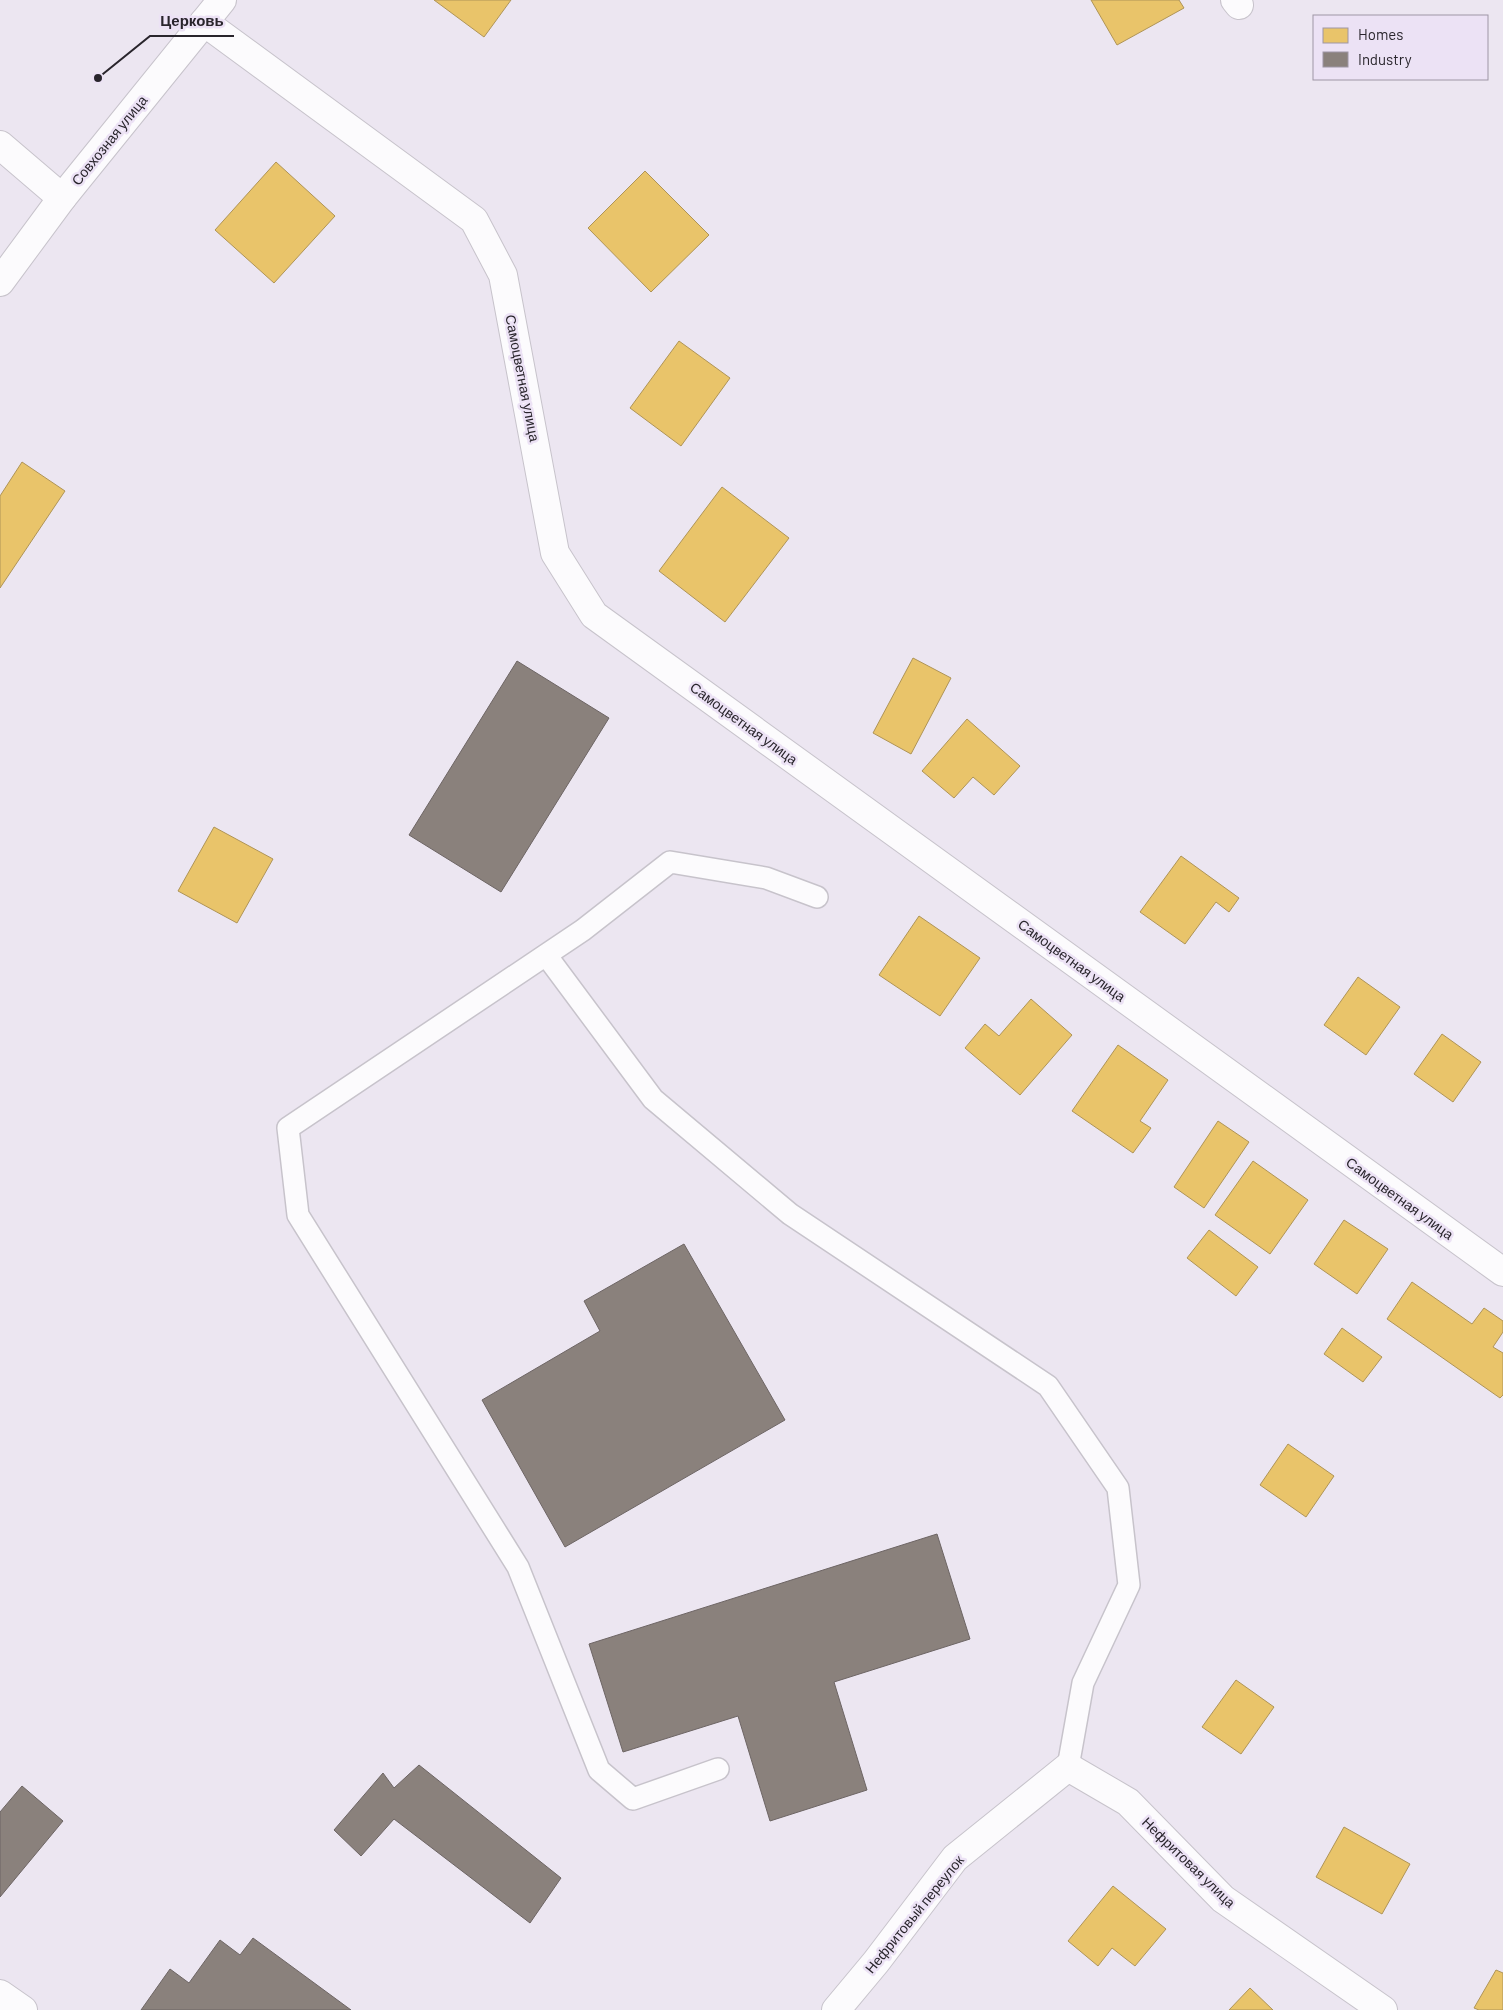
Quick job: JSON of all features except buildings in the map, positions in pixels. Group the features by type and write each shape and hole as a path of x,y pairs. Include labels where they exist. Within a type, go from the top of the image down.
{"street":[{"name":"Совхозная улица","path":"0,282 62,198 222,0"},
{"name":"Самоцветная улица","path":"204,22 474,220 503,275 556,553 594,615 1503,1272"},
{"path":"0,145 62,198"},
{"name":"Нефритовый переулок","path":"836,2010 876,1962 955,1858 1068,1767"},
{"name":"Нефритовая улица","path":"1068,1767 1128,1802 1222,1899 1383,2010"},
{"path":"0,1994 23,2010"}],"lane":[{"path":"718,1769 633,1799 599,1770 518,1567 298,1215 288,1128 583,930 670,862 766,878 817,897"},
{"path":"546,955 653,1098 790,1214 1048,1386 1118,1488 1129,1585 1083,1683 1068,1767"}],"place":[{"name":"Церковь","path":"98,78"}]}
